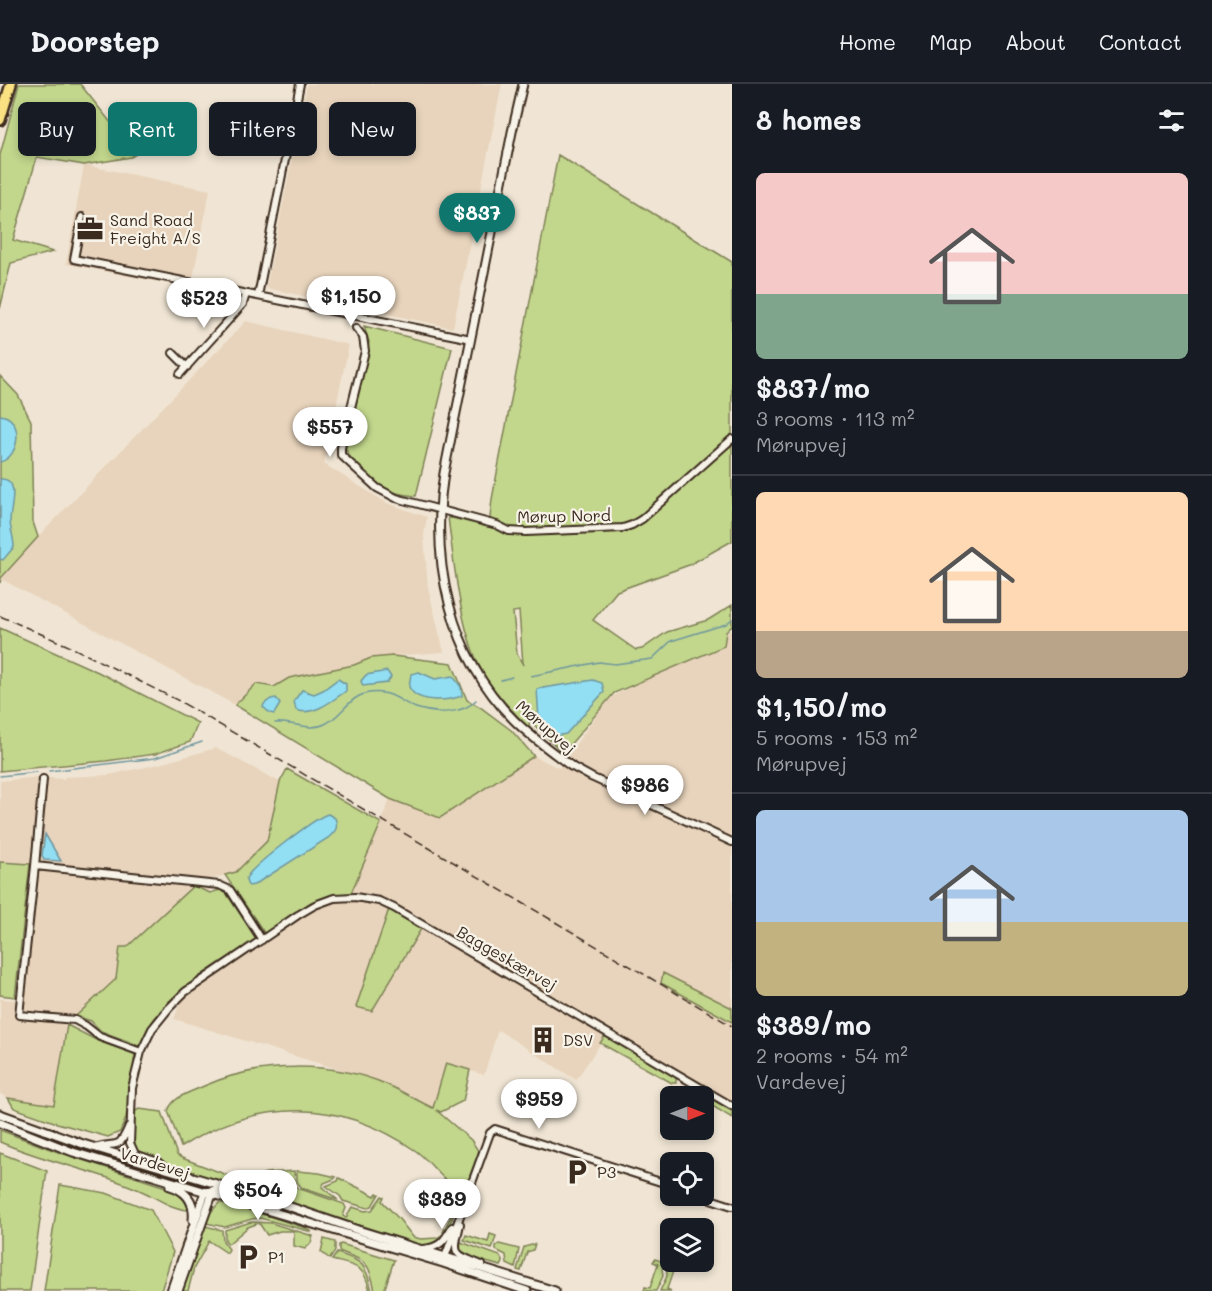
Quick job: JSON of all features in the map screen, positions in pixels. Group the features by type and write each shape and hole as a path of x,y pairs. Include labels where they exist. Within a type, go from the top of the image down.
{"highway":[{"path":"0,120 11,84"}],"street":[{"path":"258,296 300,84"},
{"name":"Mørupvej","path":"523,84 444,473 439,509 439,544 450,611 479,675 512,718 534,739 571,766 591,777 732,842"},
{"path":"82,217 74,259 471,339"},
{"path":"180,374 243,304 246,294"},
{"path":"356,328 363,337 365,351 341,455 377,488 396,498 439,509"},
{"path":"173,353 187,367"},
{"name":"Mørup Nord","path":"439,509 497,525 509,531 623,528 642,519 732,439"},
{"path":"43,779 19,1014 75,1020 100,1037 141,1052"},
{"path":"34,866 219,885 230,890 262,940"},
{"name":"Baggeskærvej","path":"167,1170 158,1162 135,1154 130,1143 132,1088 141,1052 152,1029 185,992 298,915 334,898 355,897 379,901 394,908 732,1106"},
{"name":"Vardevej","path":"0,1114 95,1148 211,1182 418,1249 527,1291"},
{"path":"95,1148 120,1142 126,1135 130,1122"},
{"name":"Vardevej","path":"0,1123 74,1152 113,1164 555,1291"},
{"path":"447,1261 491,1131 500,1129 660,1182"},
{"path":"113,1164 117,1169 178,1188 185,1193 191,1200 193,1208 191,1233"},
{"path":"178,1291 211,1192 211,1182"},
{"path":"171,1291 191,1233 211,1192 217,1190 315,1215"},
{"path":"714,1200 732,1206"},
{"path":"447,1261 456,1245 464,1206"},
{"path":"418,1249 441,1245 464,1206"},
{"name":"Vardevej","path":"456,1245 457,1253 461,1257 495,1272"}],"shaded area":[{"path":"307,84 502,84 453,328 266,288 293,156 317,156 317,102 303,102"},
{"path":"84,165 210,190 191,288 66,264"},
{"path":"246,321 349,345 324,464 387,503 427,517 424,535 428,587 444,652 371,658 354,665 289,678 274,687 256,684 235,705 1,579 38,537"},
{"path":"732,630 732,1113 714,1102 714,1086 687,1086 605,1037 576,1080 498,1030 484,1075 446,1063 433,1108 386,1084 174,1019 181,1001 311,902 351,893 390,799 440,818 534,756 559,768 608,699"},
{"path":"216,748 280,782 267,841 236,872 212,879 210,893 67,1025 54,1105 8,1098 0,1094 0,999 17,1000 30,865 0,862 0,781 38,777 64,779 64,777 108,775"}],"green space":[{"path":"19,84 80,84 94,102 18,102 18,156 96,156 96,104 108,119 108,156 133,156 84,165 37,157 13,240 53,252 11,263 0,309 0,155"},
{"path":"558,155 732,262 732,541 689,565 617,591 593,620 636,650 642,649 667,632 708,620 732,605 732,626 726,632 724,646 614,693 563,753 529,720 530,730 499,696 475,657 463,618 448,517 489,527 492,499","holes":["519,611 523,665 517,654 513,612"]},
{"path":"364,326 452,348 416,496 397,493 374,481 353,461 345,447 369,342"},
{"path":"0,376 18,395 31,421 33,522 38,537 1,578 0,583"},
{"path":"0,628 98,672 198,723 190,742 155,754 0,771"},
{"path":"392,656 452,663 467,700 511,730 534,756 440,818 390,799 235,705 256,684 274,687 289,678 354,665 371,658"},
{"path":"287,769 381,823 351,893 311,902 265,934 225,875 236,872 267,841 280,782"},
{"path":"0,862 30,864 15,997 0,995"},
{"path":"193,886 210,893 220,890 226,893 257,939 206,972 173,997 148,1028 140,1046 101,1031 91,1021 76,1016 116,979 120,947 127,947"},
{"path":"389,909 421,929 372,1011 356,1007"},
{"path":"663,973 732,1008 732,1022 661,983"},
{"path":"67,1025 98,1041 135,1054 126,1118 120,1132 108,1137 57,1123 14,1108 8,1098 54,1105"},
{"path":"605,1036 673,1076 676,1078 676,1083 672,1083 600,1043"},
{"path":"446,1063 470,1070 463,1101 441,1112 436,1110 471,1140 479,1152 465,1189 445,1179 416,1151 358,1121 329,1114 299,1111 270,1113 240,1120 210,1131 181,1147 168,1111 170,1106 183,1095 226,1078 272,1068 296,1067 320,1068 366,1077 388,1085 433,1108"},
{"path":"714,1100 732,1111 732,1118 714,1107"},
{"path":"139,1109 162,1112 177,1155 182,1158 243,1181 266,1173 294,1171 297,1188 344,1204 346,1208 343,1216 346,1218 352,1207 365,1211 372,1210 382,1196 384,1197 382,1201 413,1237 437,1238 442,1235 445,1237 426,1247 173,1167 137,1153 132,1142 134,1112"},
{"path":"0,1130 58,1152 175,1190 188,1202 190,1210 174,1207 111,1179 0,1142"},
{"path":"0,1153 47,1171 30,1291 0,1291"},
{"path":"297,1171 336,1177 324,1183 322,1187 338,1200 302,1188 297,1182"},
{"path":"339,1178 375,1196 379,1194 372,1206 368,1208 343,1201 326,1186 338,1181"},
{"path":"60,1185 106,1193 151,1210 173,1252 161,1291 44,1291"},
{"path":"449,1192 458,1194 460,1198 446,1234 443,1232 452,1214 441,1198"},
{"path":"219,1203 232,1204 312,1232 260,1218 225,1227 206,1223 211,1212"},
{"path":"251,1222 271,1223 313,1236 311,1243 305,1249 294,1246 294,1231 280,1231 267,1235 259,1223 248,1227 228,1244 225,1240 225,1230"},
{"path":"205,1226 222,1230 223,1241 229,1249 227,1253 209,1241 194,1268 188,1291 182,1291"},
{"path":"490,1234 496,1236 492,1249 464,1240 466,1235 488,1242"},
{"path":"324,1239 335,1242 335,1251 330,1259 321,1252"},
{"path":"458,1241 500,1256 503,1262 501,1266 467,1257 459,1252"},
{"path":"341,1244 394,1260 384,1291 375,1291 368,1268 361,1260 339,1251"},
{"path":"499,1244 519,1249 515,1268 507,1264 506,1255 496,1250"},
{"path":"535,1244 533,1250 527,1252 521,1271 517,1270 524,1247"},
{"path":"337,1253 362,1265 372,1291 361,1271 332,1260"},
{"path":"655,1259 660,1261 660,1272 662,1272 663,1276 656,1291 644,1291 645,1287 650,1288 658,1264 653,1262"},
{"path":"667,1272 673,1272 667,1289 671,1291 660,1291"}],"water":[{"path":"0,415 8,417 13,422 17,437 12,453 0,462"},
{"path":"0,479 11,483 13,489 10,523 14,547 3,560 0,559"},
{"path":"387,671 391,677 387,683 363,686 361,681 366,675"},
{"path":"419,672 435,679 453,676 461,687 462,696 433,700 419,696 409,687 411,674"},
{"path":"338,679 346,684 346,691 316,709 302,712 296,710 294,701 302,690 314,694"},
{"path":"593,680 602,683 604,692 566,734 555,736 539,721 537,689"},
{"path":"276,698 280,704 274,714 270,713 263,707 264,704"},
{"path":"328,814 335,818 337,824 334,832 328,838 254,885 247,884 246,879 250,873 270,854"},
{"path":"45,834 61,861 44,860 42,855"}],"waterway":[{"path":"531,676 599,662 615,664 652,659 671,641 726,624 732,619"},
{"path":"501,680 512,677"},
{"path":"275,723 306,727 319,726 332,719 356,698 372,693 387,694 416,708 439,712 456,711 476,700"},
{"path":"49,771 155,758 202,742"},
{"path":"0,776 37,772"}],"railway":[{"path":"0,616 71,647 181,702 732,1026"}],"place":[{"name":"Sand Road Freight A/S","path":"90,229"},
{"name":"DSV","path":"543,1040"},
{"name":"P3","path":"577,1172"},
{"name":"P1","path":"248,1257"}]}
